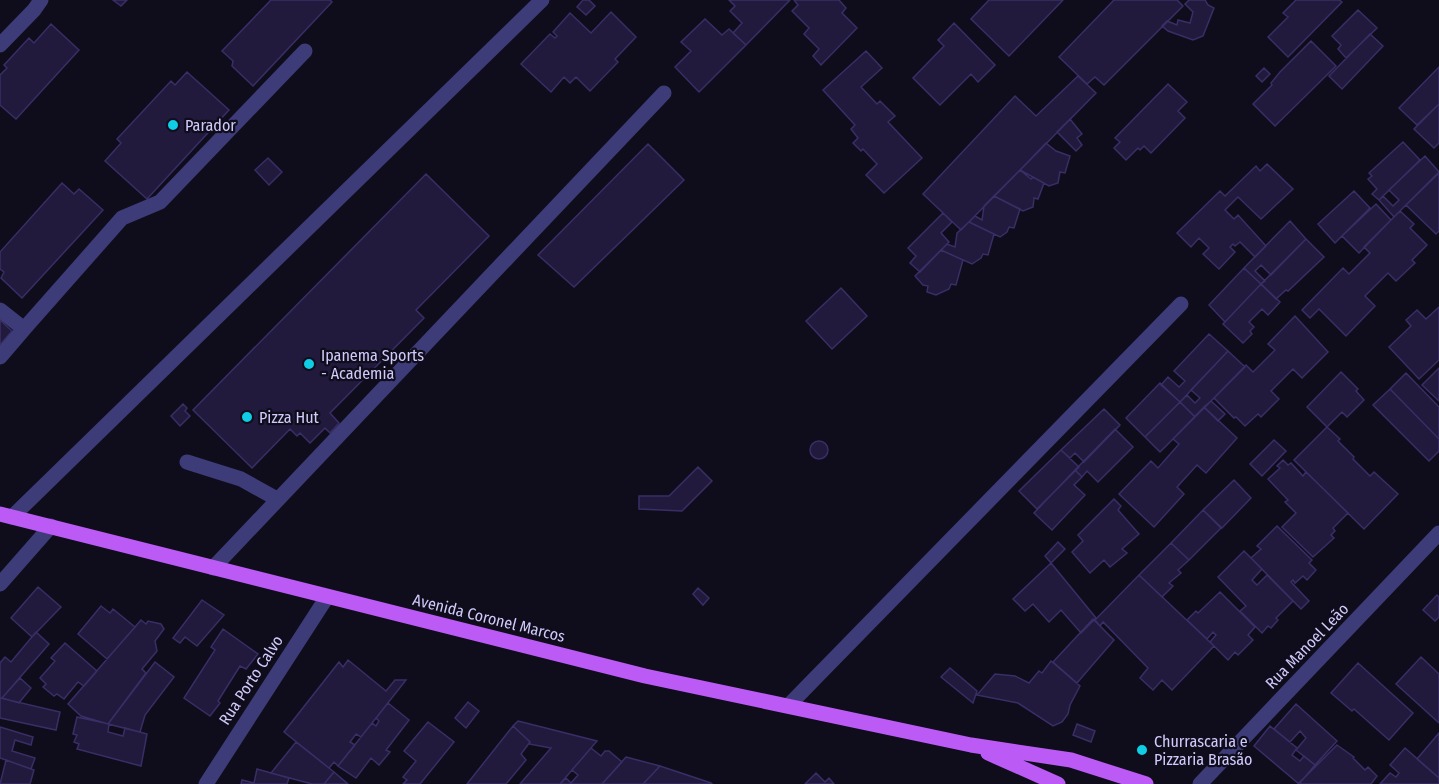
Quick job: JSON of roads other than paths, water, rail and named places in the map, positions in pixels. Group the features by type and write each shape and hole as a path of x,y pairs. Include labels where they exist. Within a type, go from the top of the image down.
{"main road":[{"name":"Avenida Coronel Marcos","path":"6,516 645,676 971,745 1071,760 1146,784"},
{"name":"Avenida Coronel Marcos","path":"971,745 1058,784"}],"street":[{"path":"0,45 41,0"},
{"path":"6,516 542,0"},
{"path":"0,357 122,218 160,202 305,51"},
{"path":"213,568 664,93"},
{"path":"788,706 1181,304"},
{"path":"0,310 24,329"},
{"path":"187,462 241,479 277,499"},
{"path":"0,584 51,526"},
{"name":"Rua Manoel Leão","path":"1200,784 1439,533"},
{"name":"Rua Porto Calvo","path":"206,784 327,597"}],"place":[{"name":"Parador","path":"173,125"},
{"name":"Ipanema Sports - Academia","path":"309,364"},
{"name":"Pizza Hut","path":"247,417"},
{"name":"Churrascaria e Pizzaria Brasão","path":"1142,750"}]}
